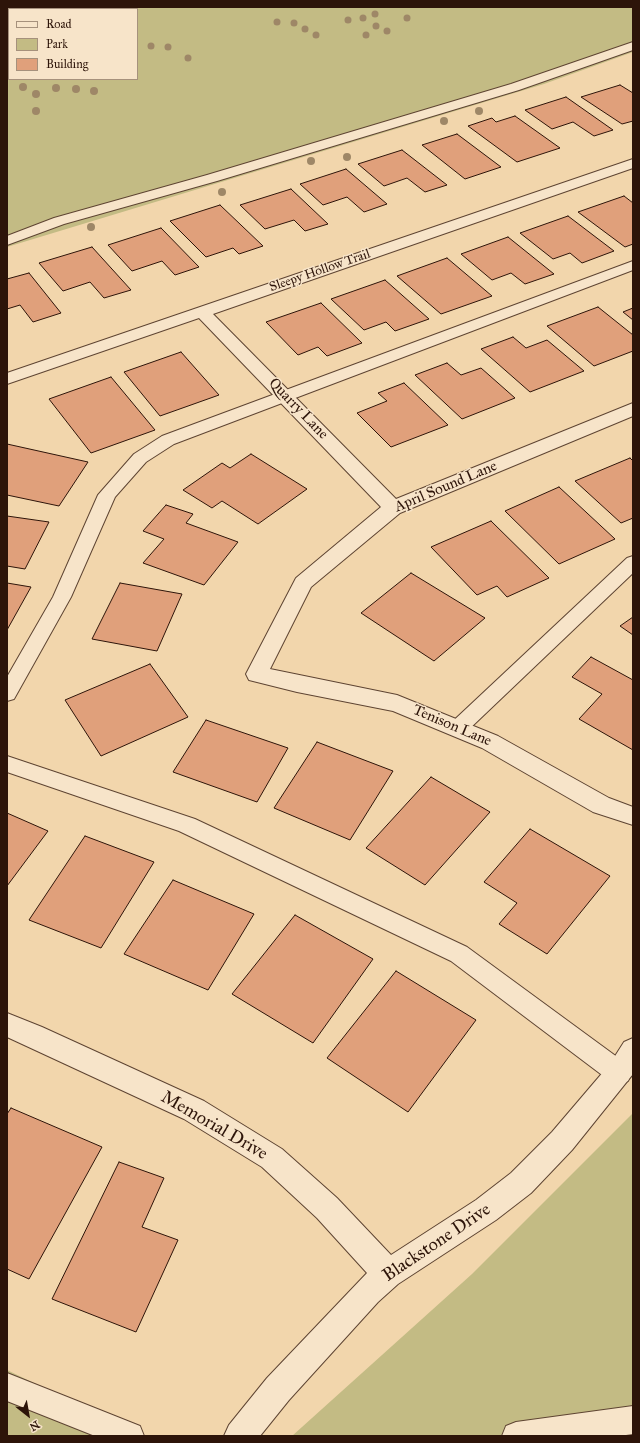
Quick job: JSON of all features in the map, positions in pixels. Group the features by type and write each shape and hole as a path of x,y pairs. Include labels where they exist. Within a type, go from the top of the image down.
{"street":[{"name":"Sleepy Hollow Trail","path":"7,379 633,163"},
{"name":"Quarry Lane","path":"202,312 286,396 393,508"},
{"name":"April Sound Lane","path":"257,674 303,583 393,508 633,408"},
{"name":"Tenison Lane","path":"257,674 297,684 397,703 490,742 601,805 633,816"},
{"name":"Memorial Drive","path":"7,1025 33,1035 194,1110 272,1158 327,1208 388,1274"},
{"name":"Blackstone Drive","path":"240,1436 278,1389 368,1292 388,1274 486,1210 521,1183 562,1141 619,1074 633,1050"}],"lane":[{"path":"7,241 59,221 265,162 514,87 633,46"},
{"path":"7,694 62,597 107,494 140,458 168,440 633,265"},
{"path":"458,728 633,562"},
{"path":"7,764 187,825 459,954 619,1074"},
{"path":"7,1386 130,1436"},
{"path":"516,1436 633,1420"}],"green space":[{"path":"7,7 633,7 633,52 544,84 7,247"},
{"path":"633,1113 633,1436 292,1436 472,1274"},
{"path":"7,1370 137,1433 134,1436 7,1436"}],"building":[{"path":"620,85 633,93 633,121 622,124 581,97"},
{"path":"566,97 613,130 594,136 573,122 552,129 525,110"},
{"path":"515,116 560,148 517,162 468,126 492,118 496,122"},
{"path":"457,134 501,167 465,179 422,145"},
{"path":"402,150 447,185 425,192 407,178 384,186 358,164"},
{"path":"346,169 387,204 364,212 347,197 323,205 300,184"},
{"path":"291,189 328,224 305,231 294,220 265,229 240,205"},
{"path":"624,196 633,203 633,244 625,247 578,212"},
{"path":"220,205 263,246 239,254 233,248 206,257 170,221"},
{"path":"568,216 614,251 582,263 570,253 553,259 520,233"},
{"path":"161,228 199,267 175,275 162,261 132,271 108,245"},
{"path":"508,237 554,274 525,284 511,273 492,280 461,254"},
{"path":"92,247 131,290 104,298 90,282 63,291 39,263"},
{"path":"447,258 492,296 441,314 397,276"},
{"path":"29,273 61,313 33,322 20,305 7,309 7,279"},
{"path":"385,280 429,319 395,331 386,322 364,330 331,299"},
{"path":"321,303 362,343 327,356 318,347 298,355 266,322"},
{"path":"598,307 633,335 633,351 594,366 547,326"},
{"path":"633,308 633,320 623,312"},
{"path":"513,337 526,348 547,340 584,371 530,392 481,349"},
{"path":"181,352 219,395 160,416 124,372"},
{"path":"447,363 461,375 481,368 515,398 462,419 415,375"},
{"path":"111,377 155,430 91,453 49,399"},
{"path":"404,383 448,425 391,447 357,413 387,401 378,393"},
{"path":"7,444 88,462 59,506 7,495"},
{"path":"251,454 307,489 258,524 222,501 212,508 183,490 222,463 230,468"},
{"path":"630,458 633,461 633,518 621,523 575,481"},
{"path":"559,487 615,539 559,564 505,511"},
{"path":"166,505 193,514 186,523 238,542 204,585 143,563 164,539 143,531"},
{"path":"7,516 49,522 25,569 7,566"},
{"path":"491,521 549,578 507,597 497,586 477,595 431,547"},
{"path":"411,573 485,618 434,661 361,613"},
{"path":"7,583 31,587 7,630"},
{"path":"120,583 182,594 157,651 92,639"},
{"path":"633,617 633,635 620,626"},
{"path":"591,657 633,680 633,750 579,719 602,694 572,677"},
{"path":"150,664 188,717 101,756 65,700"},
{"path":"206,720 288,748 257,802 173,772"},
{"path":"317,742 393,771 350,840 274,808"},
{"path":"431,777 490,812 425,885 366,848"},
{"path":"7,813 48,831 7,886"},
{"path":"530,829 610,876 547,954 499,924 517,903 484,882"},
{"path":"85,836 154,862 101,948 29,920"},
{"path":"173,880 254,914 208,990 124,954"},
{"path":"295,915 373,959 313,1043 232,994"},
{"path":"396,971 476,1020 408,1112 327,1058"},
{"path":"11,1108 102,1147 29,1279 7,1269 7,1114"},
{"path":"119,1162 164,1178 142,1227 178,1240 136,1332 52,1299"}]}
